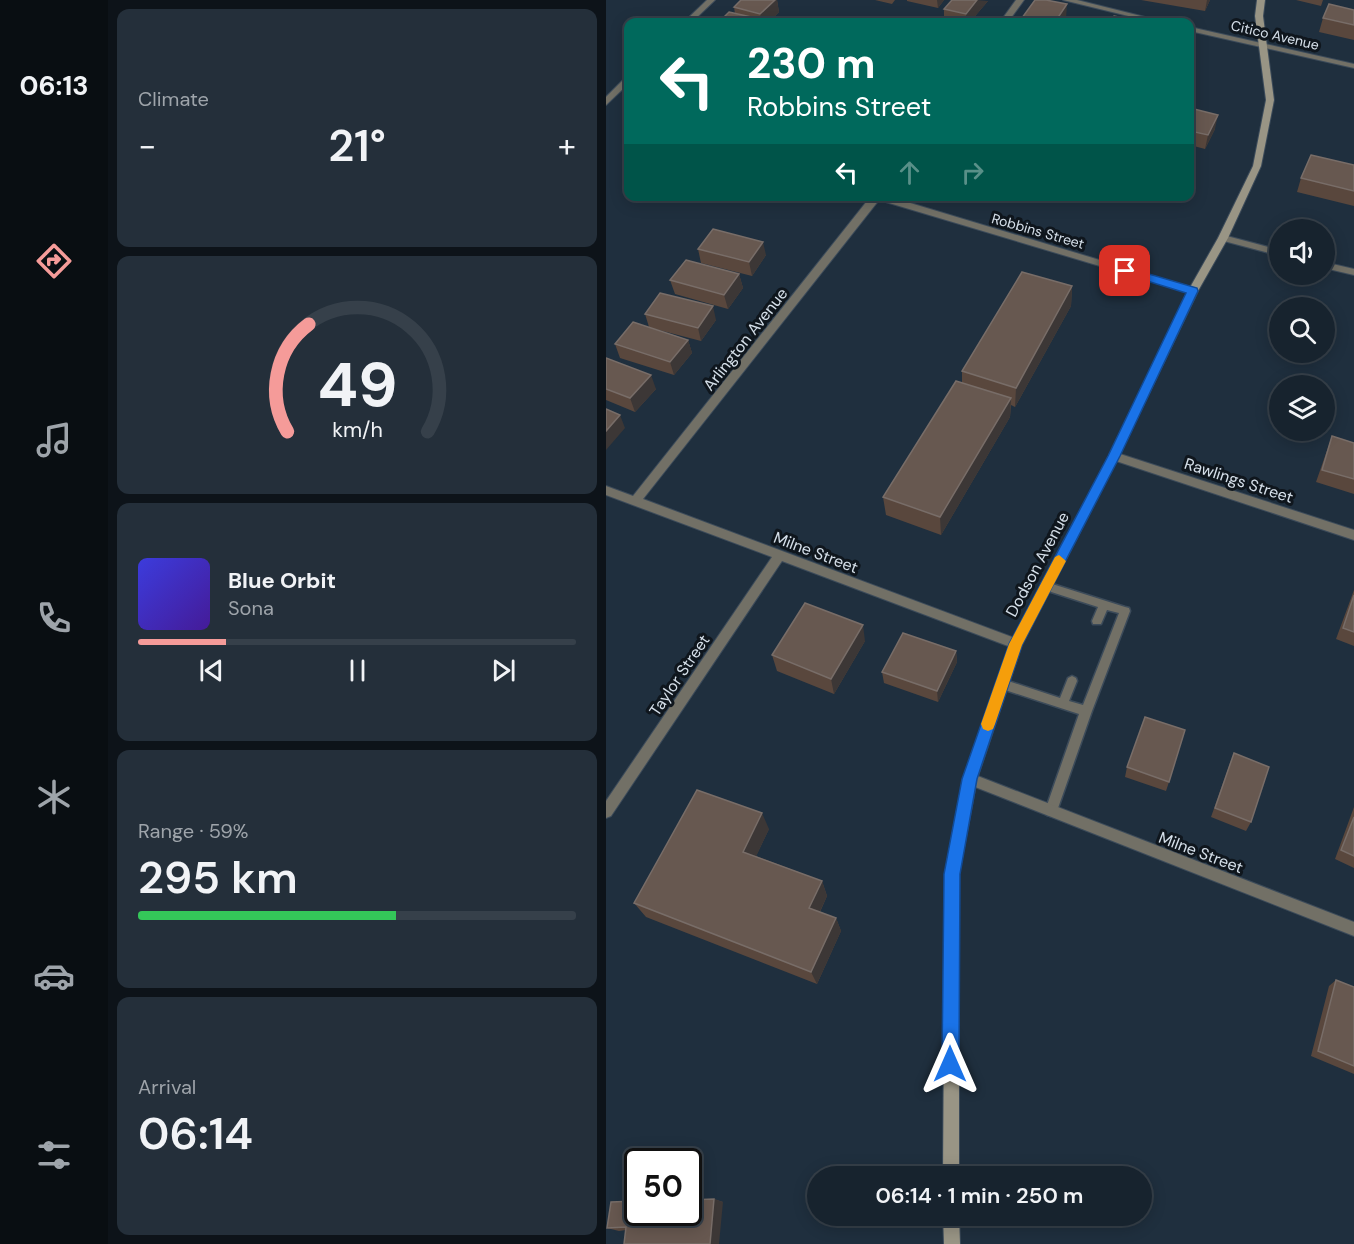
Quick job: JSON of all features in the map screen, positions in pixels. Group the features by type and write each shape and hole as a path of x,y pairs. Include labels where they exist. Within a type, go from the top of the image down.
{"main road":[{"name":"Dodson Avenue","path":"951,1166 952,874 970,779 1016,644 1114,456 1193,291 1223,238 1257,166 1270,100 1259,16 1261,0"},
{"path":"951,1226 952,1244"}],"street":[{"path":"692,18 711,0"},
{"path":"1007,18 1020,0"},
{"path":"1067,0 1144,18"},
{"name":"Citico Avenue","path":"1194,30 1354,66"},
{"path":"606,102 624,84"},
{"name":"Arlington Avenue","path":"636,500 873,201"},
{"name":"Robbins Street","path":"889,201 1193,291"},
{"path":"1223,238 1269,250"},
{"path":"1335,268 1354,272"},
{"name":"Rawlings Street","path":"1114,456 1354,535"},
{"name":"Milne Street","path":"606,490 1016,644"},
{"name":"Taylor Street","path":"606,812 779,556"},
{"name":"Milne Street","path":"970,779 1354,929"}],"lane":[{"path":"1046,586 1125,611 1086,711 1051,811"},
{"path":"1097,621 1104,605"},
{"path":"1063,703 1072,681"},
{"path":"1002,684 1086,711"}],"building":[{"path":"741,0 775,0 760,14 734,7"},
{"path":"952,0 977,0 966,14 944,9"},
{"path":"1035,0 1067,4 1058,18 1022,18"},
{"path":"1329,4 1354,10 1354,25 1323,18"},
{"path":"729,12 751,17 750,18 723,18"},
{"path":"1194,109 1218,115 1208,135 1194,132"},
{"path":"1311,155 1354,165 1354,191 1301,178"},
{"path":"713,229 763,242 749,262 698,249"},
{"path":"686,260 739,274 724,295 670,280"},
{"path":"1022,272 1072,286 1016,388 962,371"},
{"path":"660,293 713,306 698,328 645,314"},
{"path":"633,322 688,340 670,362 615,344"},
{"path":"606,358 651,375 630,398 606,389"},
{"path":"956,381 1011,398 940,517 883,497"},
{"path":"606,409 620,415 606,431"},
{"path":"1335,437 1354,443 1354,479 1322,470 1331,441 1335,441"},
{"path":"1354,595 1354,632 1343,628"},
{"path":"805,603 863,625 831,679 772,655"},
{"path":"903,633 956,651 937,691 882,672"},
{"path":"1145,717 1185,730 1169,782 1127,767"},
{"path":"1234,753 1269,767 1251,822 1215,808"},
{"path":"697,790 762,813 743,852 822,881 809,908 836,918 811,972 634,903"},
{"path":"1354,817 1354,856 1341,850"},
{"path":"1336,980 1354,987 1354,1066 1318,1051"},
{"path":"702,1199 714,1199 710,1244 624,1244 626,1227 607,1228 611,1202 624,1202 624,1226 702,1226"}],"slow traffic":[{"path":"988,724 1016,644 1059,561"}],"route":[{"path":"950,1064 952,874 970,779 1016,644 1114,456 1193,291 1125,271"}]}
